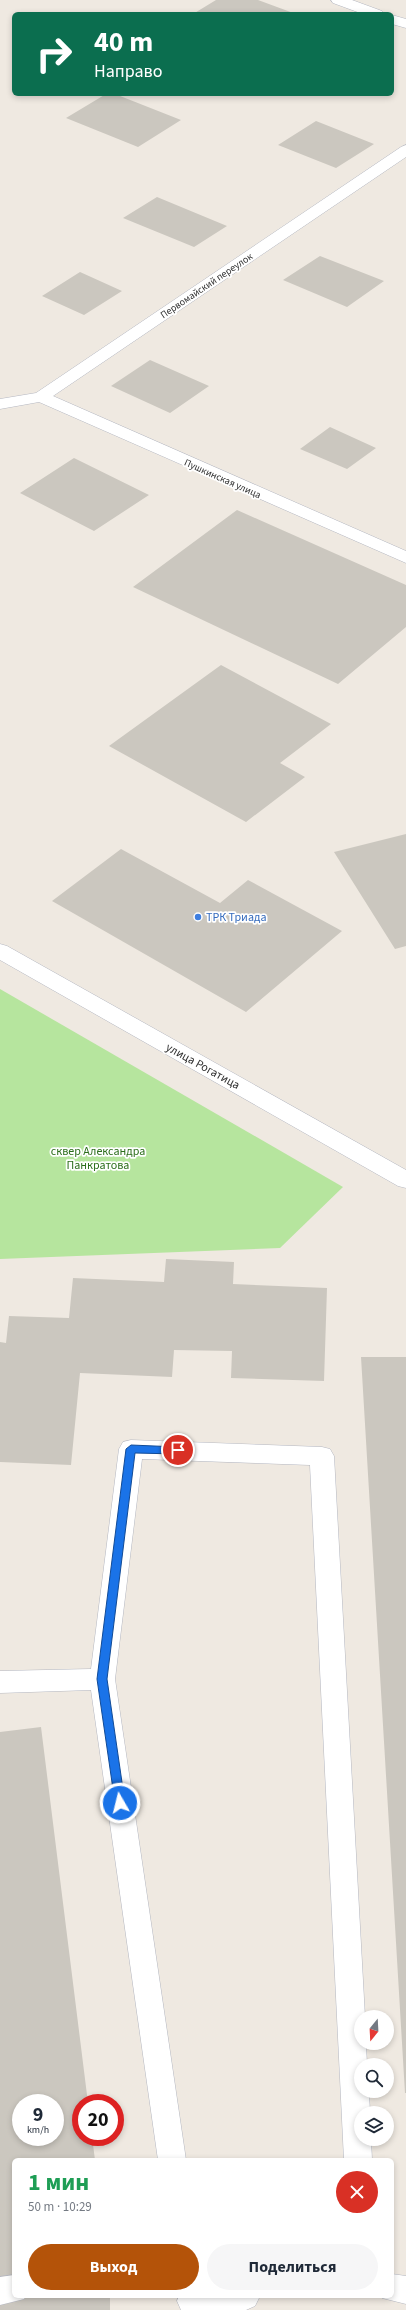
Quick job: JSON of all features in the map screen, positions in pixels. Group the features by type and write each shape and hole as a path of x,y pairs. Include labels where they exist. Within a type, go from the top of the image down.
{"street":[{"path":"338,0 371,12"},
{"path":"394,20 406,24"},
{"name":"Первомайский переулок","path":"0,404 41,397 406,150"},
{"name":"Пушкинская улица","path":"41,397 406,558"},
{"name":"улица Рогатица","path":"0,951 406,1180"},
{"path":"172,2158 102,1679 131,1449 322,1456 358,2158"},
{"path":"0,1682 102,1679"},
{"path":"394,2288 406,2290"},
{"path":"0,2291 12,2289"},
{"path":"192,2302 227,2298"}],"green space":[{"name":"сквер Александра Панкратова","path":"0,989 343,1187 280,1248 0,1259"}],"building":[{"path":"216,0 258,0 291,12 196,12"},
{"path":"103,96 120,96 181,120 138,147 66,118"},
{"path":"316,121 374,144 336,168 278,145"},
{"path":"157,197 227,226 194,247 123,218"},
{"path":"320,256 384,281 347,307 283,280"},
{"path":"80,272 122,291 84,315 42,296"},
{"path":"150,360 209,386 170,413 111,386"},
{"path":"330,427 376,448 347,469 300,449"},
{"path":"74,458 149,495 94,531 20,493"},
{"path":"237,510 406,585 406,627 338,684 133,587"},
{"path":"221,665 331,724 280,763 305,777 246,822 109,746"},
{"path":"406,834 406,946 395,949 334,852"},
{"name":"ТРК Триада","path":"121,849 220,903 248,880 342,931 246,1012 52,901"},
{"path":"166,1259 234,1262 233,1284 327,1288 324,1381 231,1378 232,1351 174,1350 172,1377 80,1373 71,1465 0,1462 0,1342 6,1343 9,1316 69,1318 73,1278 164,1282"},
{"path":"361,1357 406,1357 406,2093 405,2093"},
{"path":"41,1727 87,2094 72,2094 72,2146 93,2146 95,2158 12,2158 12,2298 110,2298 110,2310 0,2310 0,1732"}],"place":[{"name":"ТРК Триада","path":"198,917"}],"route":[{"path":"120,1803 102,1679 131,1449 178,1450"}]}
